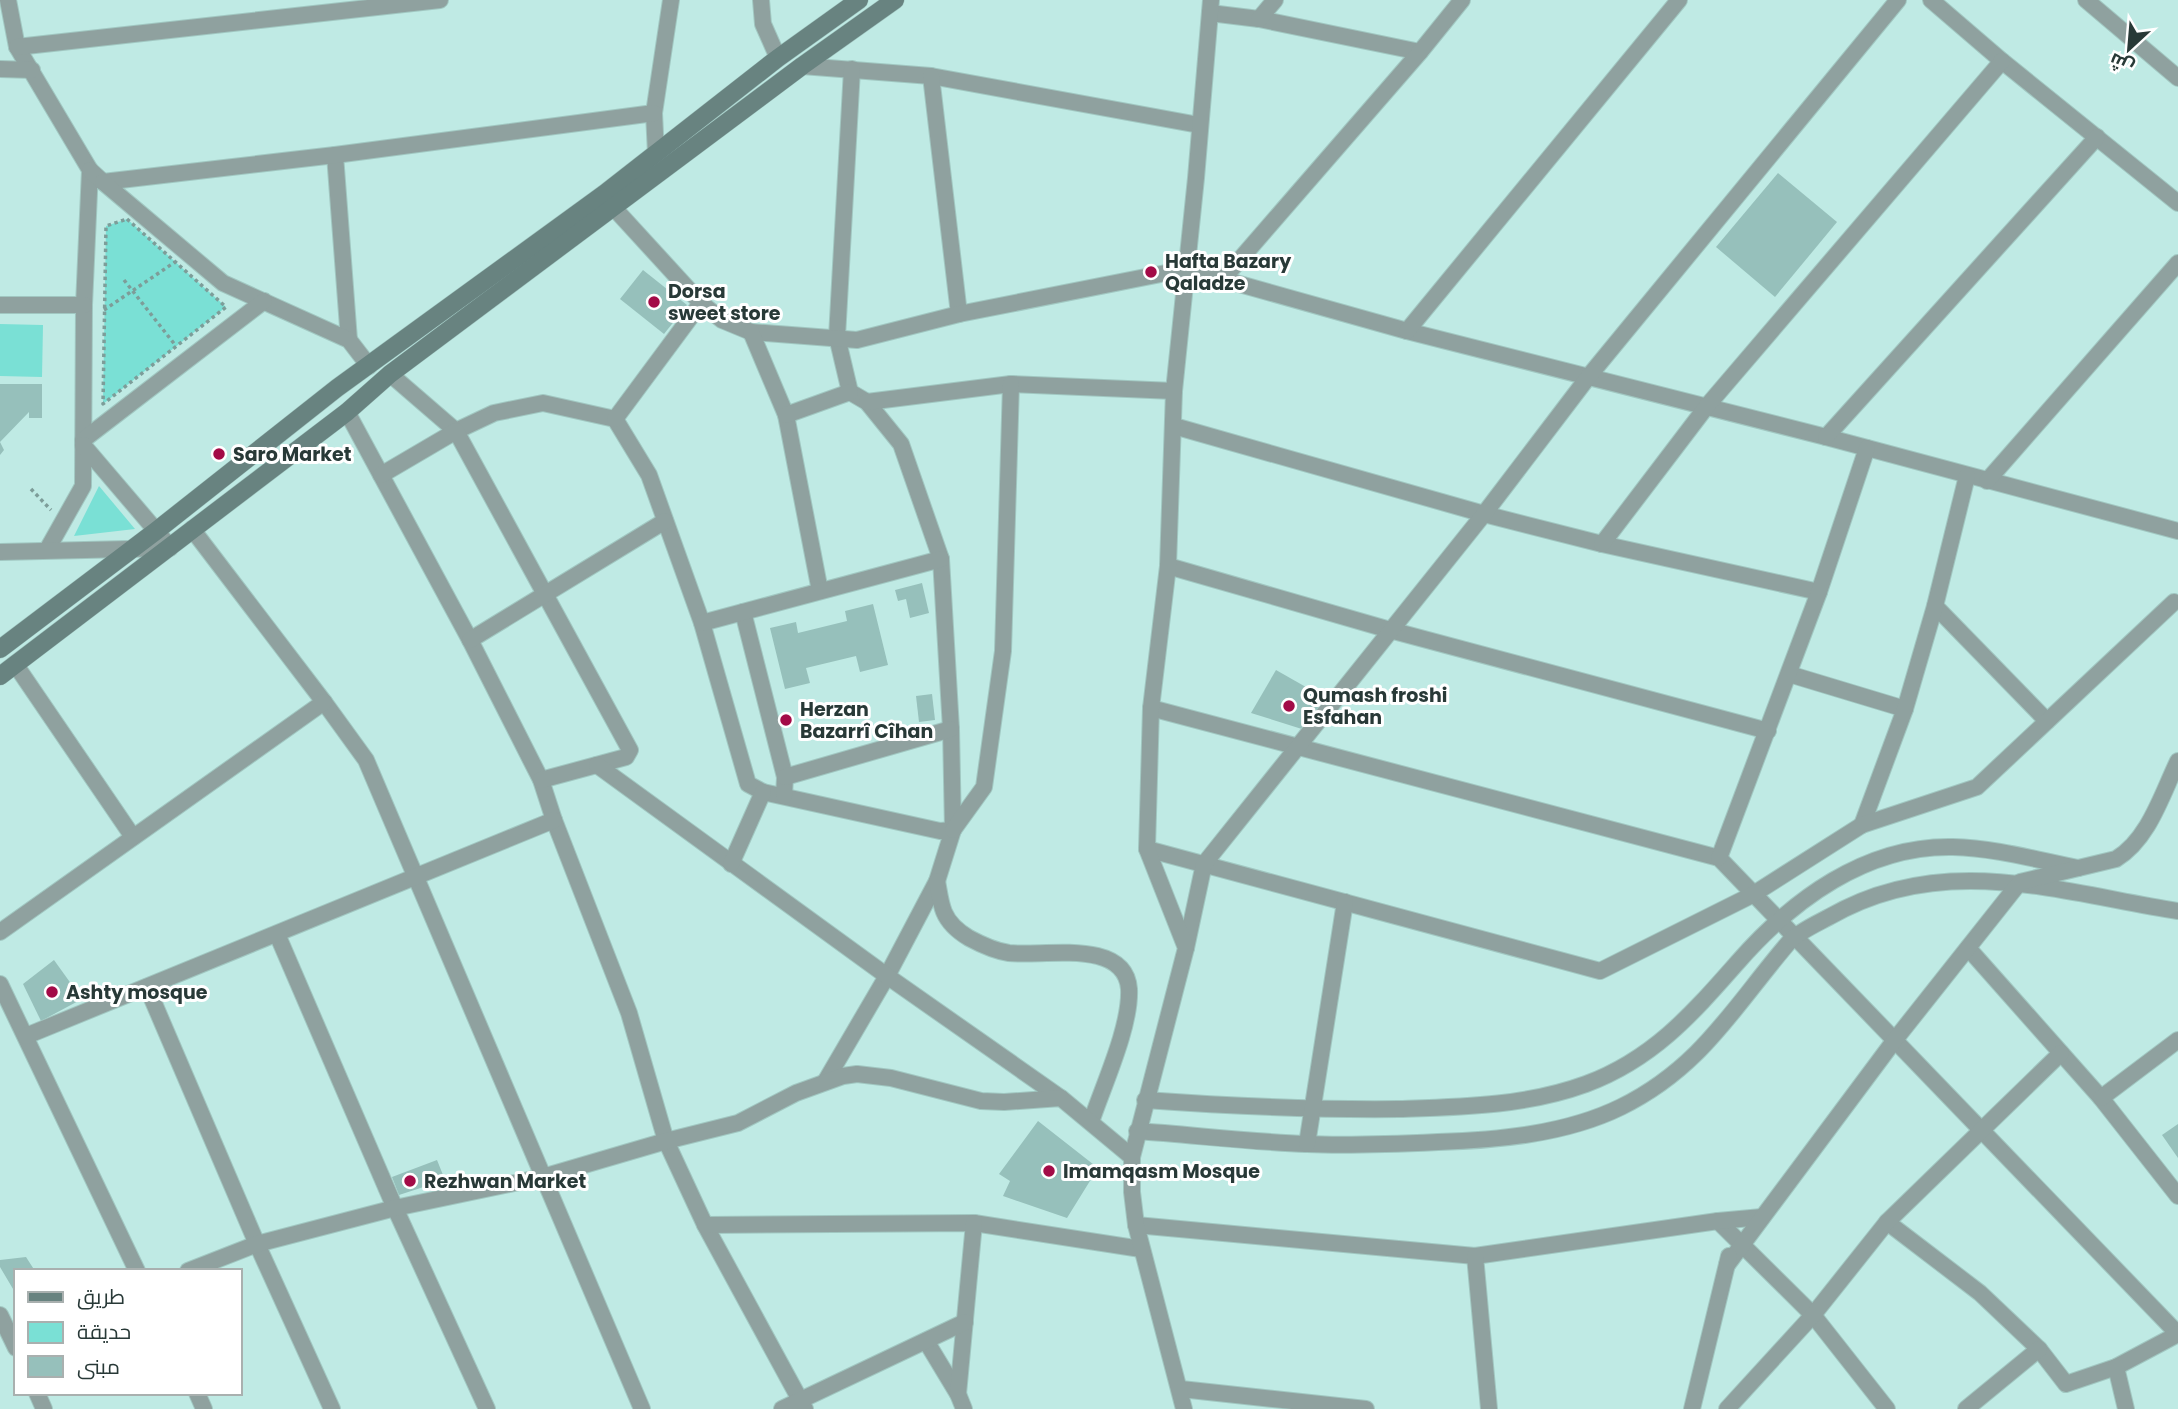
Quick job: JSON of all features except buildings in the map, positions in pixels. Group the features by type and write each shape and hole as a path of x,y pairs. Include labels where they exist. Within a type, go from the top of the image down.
{"street":[{"path":"8,0 17,47 90,170 223,283 349,340 369,366"},
{"path":"17,47 335,5 440,0"},
{"path":"662,161 654,113 671,0"},
{"path":"761,0 763,24 778,58"},
{"path":"0,649 156,531 337,388 895,0"},
{"path":"1259,19 1275,0"},
{"path":"1223,279 1462,0"},
{"path":"1407,331 1679,0"},
{"path":"1184,1409 1136,1225 1132,1157 1186,948 1203,864 1484,514 1589,376 1898,0"},
{"path":"1931,0 2002,61 2178,202"},
{"path":"2086,0 2178,78"},
{"path":"0,676 347,412 390,374 614,208 662,161 778,58 852,3"},
{"path":"1186,948 1147,849 1151,708 1168,566 1174,391 1210,6 1259,19 1420,52"},
{"path":"1602,544 1707,406 2002,61"},
{"path":"802,66 931,76 1199,125"},
{"path":"0,69 32,70"},
{"path":"852,69 837,337 850,392 867,402 901,444 941,559 951,729 953,830"},
{"path":"931,76 959,314"},
{"path":"103,182 654,113"},
{"path":"1826,437 2097,136"},
{"path":"335,155 349,340"},
{"path":"47,551 83,486 84,304 90,170"},
{"path":"614,208 701,303 722,320 751,332 857,340 959,314 1186,270 1407,331 1707,406 2178,531"},
{"path":"1987,481 2178,263"},
{"path":"83,442 264,301"},
{"path":"615,419 701,303"},
{"path":"0,305 84,304"},
{"path":"751,332 786,415 820,591"},
{"path":"390,374 456,431 630,750 626,757 541,780"},
{"path":"867,402 1011,384 1174,391"},
{"path":"825,1082 887,976 937,881 953,830 984,787 1003,650 1011,384"},
{"path":"786,415 850,392"},
{"path":"381,475 456,431 494,414 543,403 615,419 649,475 666,521 702,623 748,784 763,792 940,831 953,830"},
{"path":"347,412 470,640 541,780 629,1013 666,1141 705,1225 803,1404"},
{"path":"1174,426 1484,514 1602,544 1819,592"},
{"path":"83,442 170,548"},
{"path":"1719,858 1819,592 1867,448"},
{"path":"1863,825 1905,709 1935,606 1967,476"},
{"path":"470,640 666,521"},
{"path":"192,528 366,760 642,1409"},
{"path":"0,552 170,548"},
{"path":"702,623 941,559"},
{"path":"1168,566 1391,630 1768,731"},
{"path":"1147,849 1600,971 1752,895 1863,825 1977,787 2177,602"},
{"path":"1935,606 2047,721"},
{"path":"743,612 785,777 784,796"},
{"path":"15,664 133,837"},
{"path":"1789,674 1905,709"},
{"path":"0,932 324,702"},
{"path":"1151,708 1719,858 2178,1334 2116,1367 2066,1384 2039,1349 1980,1293 1887,1222"},
{"path":"785,777 951,729"},
{"path":"1737,1239 1762,1217 1894,1041 2020,882 2116,859 2127,852 2138,841 2178,761"},
{"path":"597,765 887,976 1061,1098 1132,1157"},
{"path":"731,864 763,792"},
{"path":"26,1036 554,820"},
{"path":"1145,1100 1313,1110 1481,1106 1521,1101 1587,1083 1640,1057 1666,1038 1701,1005 1777,920 1834,879 1886,856 1932,847 1972,848 2078,868"},
{"path":"1137,1131 1307,1144 1425,1143 1516,1136 1591,1119 1621,1107 1662,1083 1706,1045 1794,937 1852,904 1888,892 1953,880 2020,882 2178,911"},
{"path":"937,881 948,920 976,942 1007,953 1091,954 1112,961 1125,972 1129,996 1125,1019 1091,1122"},
{"path":"1307,1144 1345,902"},
{"path":"276,934 395,1208 487,1409"},
{"path":"1968,948 2101,1098 2178,1196"},
{"path":"0,984 137,1269"},
{"path":"147,987 257,1244 332,1409"},
{"path":"2101,1098 2178,1040"},
{"path":"1727,1409 1814,1315 1887,1222 2062,1053"},
{"path":"193,1269 257,1244 395,1208 543,1177 738,1123 796,1093 843,1076 873,1075 981,1101 1061,1098"},
{"path":"1136,1225 1475,1256 1762,1217"},
{"path":"1692,1409 1727,1265 1737,1239 1738,1219"},
{"path":"1718,1221 1814,1315 1887,1409"},
{"path":"705,1225 974,1223 1142,1249"},
{"path":"961,1401 974,1223"},
{"path":"1475,1256 1489,1409"},
{"path":"0,1315 14,1340"},
{"path":"782,1409 803,1404 965,1322"},
{"path":"926,1341 961,1401"},
{"path":"1966,1409 2039,1349"},
{"path":"2116,1367 2126,1409"},
{"path":"1181,1390 1366,1409"}],"path":[{"path":"127,219 226,307 103,404 104,310 106,226 127,219"},
{"path":"104,310 176,262"},
{"path":"124,279 176,346"},
{"path":"31,489 63,522"}],"green space":[{"path":"127,219 226,307 103,404 106,226"},
{"path":"0,324 43,325 42,377 0,376"},
{"path":"99,486 135,529 74,536"}],"place":[{"name":"Hafta Bazary Qaladze","path":"1151,272"},
{"name":"Dorsa sweet store","path":"654,302"},
{"name":"Saro Market","path":"219,454"},
{"name":"Qumash froshi Esfahan","path":"1289,706"},
{"name":"Herzan Bazarrî Cîhan","path":"786,720"},
{"name":"Ashty mosque","path":"52,992"},
{"name":"Imamqasm Mosque","path":"1049,1171"},
{"name":"Rezhwan Market","path":"410,1181"}]}
